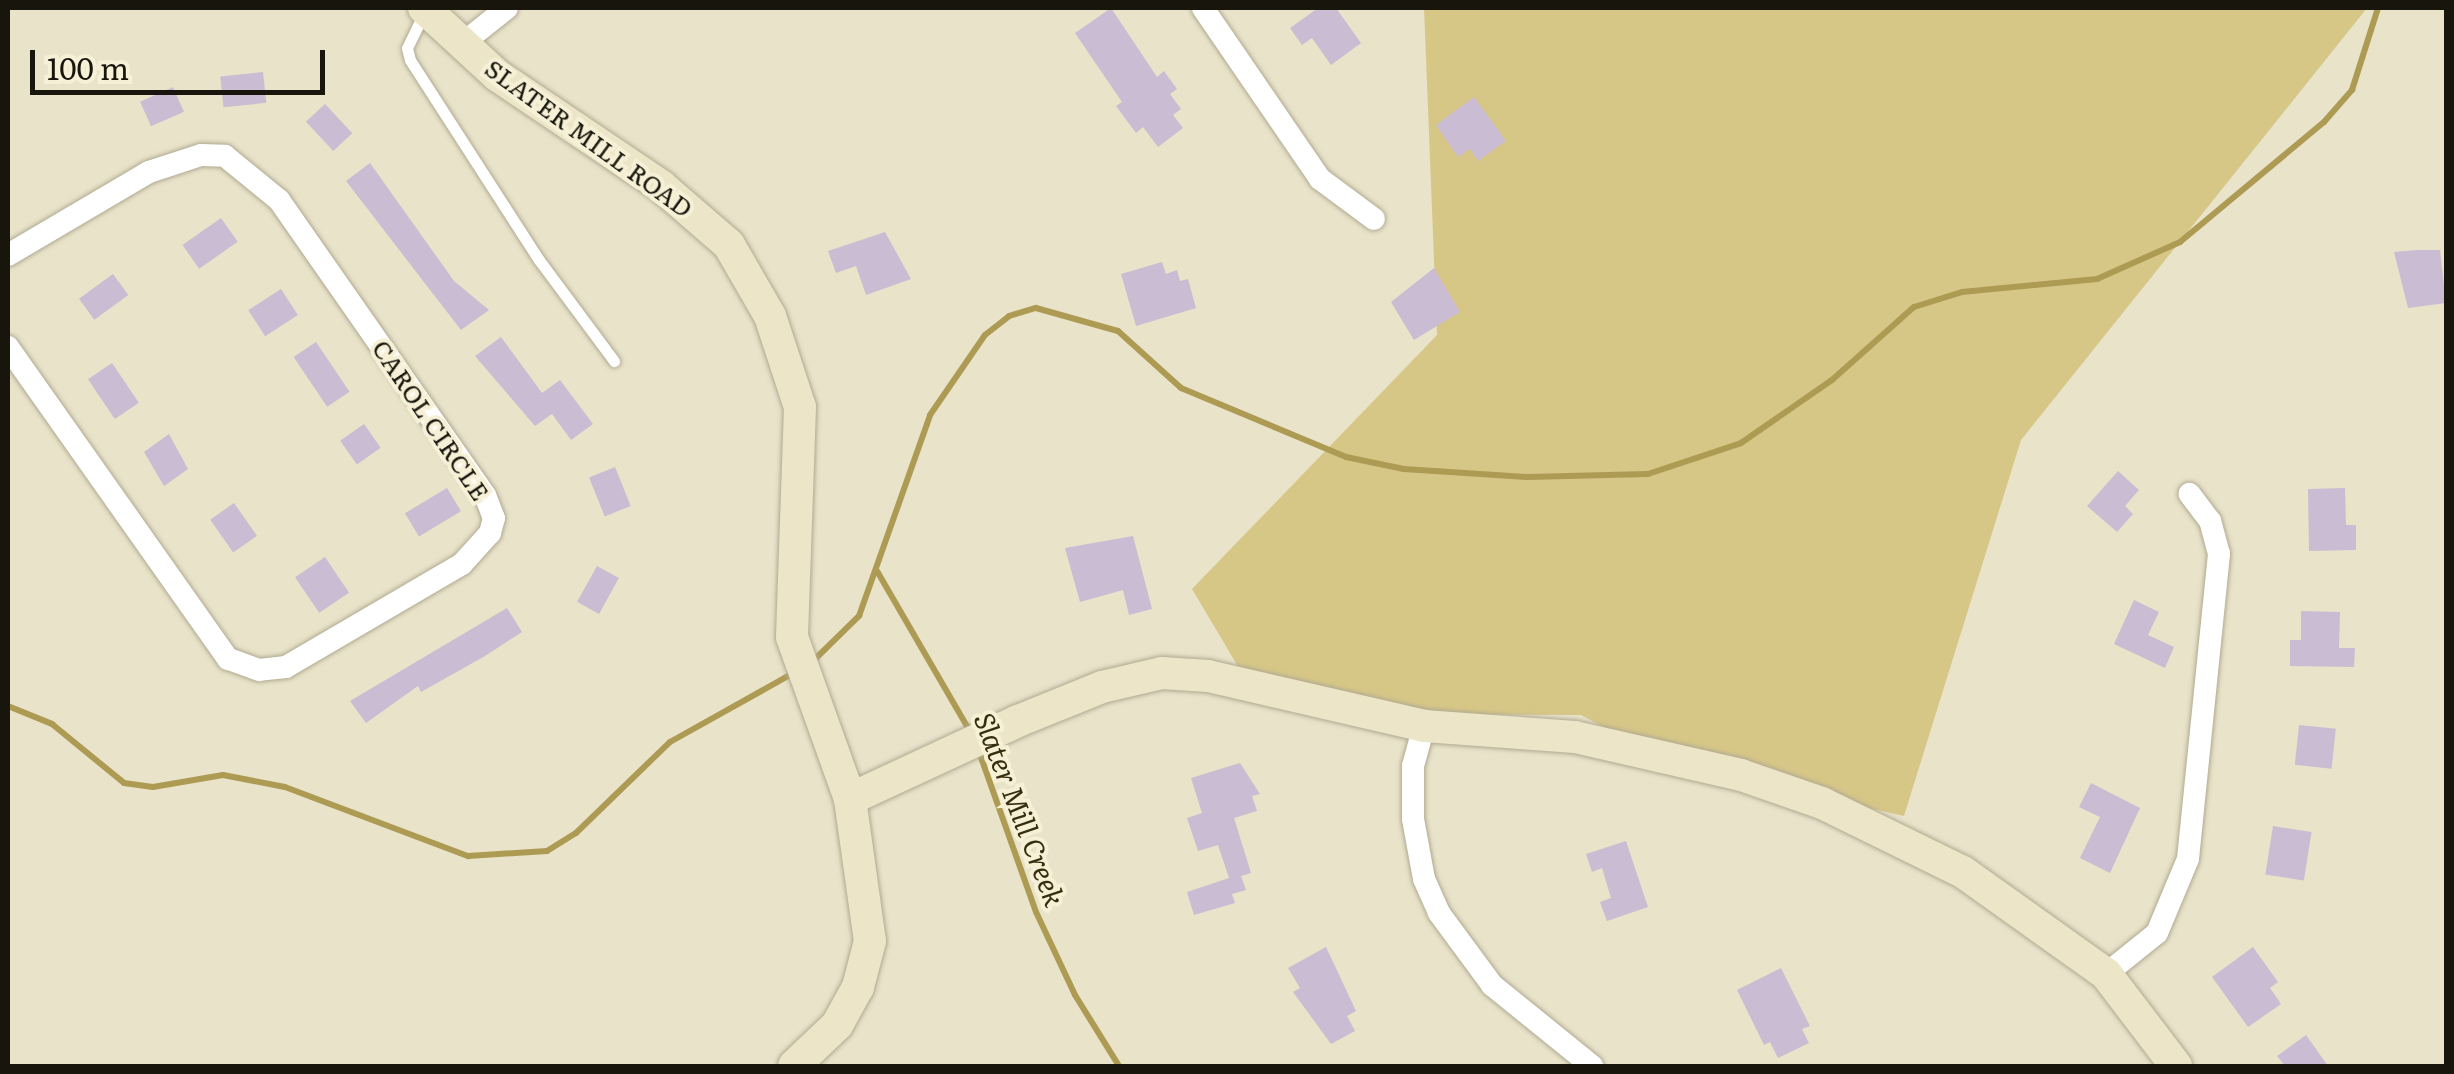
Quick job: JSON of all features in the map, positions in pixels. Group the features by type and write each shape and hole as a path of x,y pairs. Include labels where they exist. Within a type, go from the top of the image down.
{"street":[{"path":"463,43 507,8"},
{"path":"1203,8 1320,178 1374,219"},
{"name":"SLATER MILL ROAD","path":"425,9 498,76 661,186 729,244 770,316 800,407 792,636 850,799 870,941 858,987 836,1025 794,1066"},
{"name":"CAROL CIRCLE","path":"8,255 161,166 225,156 278,200 485,495 494,518 490,533 462,564 286,667 260,670 228,659 8,347"},
{"path":"2106,974 2157,933 2188,859 2219,554 2210,521 2190,494"},
{"path":"850,799 1035,714 1162,674 1208,676 1424,726 1575,737 1741,775 1822,803 1963,872 2106,974 2176,1066"},
{"path":"1424,726 1414,766 1413,819 1424,879 1440,913 1492,985 1592,1066"}],"lane":[{"path":"425,9 407,48 410,60 539,260 614,360"}],"shaded area":[{"path":"1424,8 2367,8 2021,440 1904,816 1668,762 1581,715 1407,714 1249,685 1192,589 1437,335"}],"building":[{"path":"1111,8 1157,77 1164,71 1177,89 1170,94 1181,109 1173,115 1183,128 1158,147 1143,127 1136,133 1116,106 1122,102 1075,33"},
{"path":"1318,8 1336,8 1361,43 1331,65 1312,38 1302,45 1290,28"},
{"path":"263,72 266,103 223,107 220,76"},
{"path":"173,87 184,112 151,126 140,102"},
{"path":"1474,97 1506,141 1478,161 1470,149 1458,157 1436,125"},
{"path":"325,104 352,133 333,151 306,122"},
{"path":"370,163 454,281 489,310 461,330 346,181"},
{"path":"221,218 238,242 199,269 182,245"},
{"path":"885,232 911,279 866,295 856,266 836,273 828,251"},
{"path":"2440,250 2446,303 2408,308 2394,252"},
{"path":"1162,262 1166,274 1177,270 1180,281 1188,279 1196,308 1136,326 1121,274"},
{"path":"1434,268 1460,312 1414,340 1391,302"},
{"path":"113,274 128,295 94,320 79,299"},
{"path":"281,289 298,315 265,336 248,310"},
{"path":"501,337 542,393 560,380 593,424 571,440 552,414 535,426 475,356"},
{"path":"316,342 350,392 327,407 294,357"},
{"path":"112,363 139,403 115,419 88,379"},
{"path":"364,424 381,448 357,464 340,441"},
{"path":"169,434 188,469 164,486 144,452"},
{"path":"615,467 631,506 605,516 589,477"},
{"path":"2118,471 2139,490 2125,506 2133,514 2117,532 2087,506"},
{"path":"447,488 461,511 419,536 405,513"},
{"path":"2345,488 2346,525 2356,525 2356,550 2309,551 2308,489"},
{"path":"234,503 257,536 233,552 210,520"},
{"path":"1133,536 1152,609 1129,615 1123,590 1080,602 1065,548"},
{"path":"325,557 349,593 319,613 295,577"},
{"path":"597,566 619,578 599,614 577,602"},
{"path":"2134,600 2159,612 2148,635 2174,647 2165,668 2114,644"},
{"path":"507,608 522,632 485,656 421,692 418,686 366,723 350,701"},
{"path":"2301,611 2340,612 2339,648 2355,648 2354,667 2290,666 2290,640 2301,640"},
{"path":"2299,725 2336,729 2332,769 2295,765"},
{"path":"1240,763 1260,794 1252,796 1257,811 1234,818 1251,873 1241,876 1246,890 1232,894 1235,903 1194,915 1187,892 1229,878 1218,845 1198,851 1187,818 1202,813 1191,778"},
{"path":"2091,783 2140,808 2110,873 2080,858 2100,817 2079,807"},
{"path":"2273,826 2312,832 2304,880 2265,874"},
{"path":"1626,841 1648,907 1607,921 1600,902 1611,898 1602,868 1592,872 1586,854"},
{"path":"1326,947 1356,1011 1347,1016 1355,1031 1331,1044 1293,992 1300,988 1288,968"},
{"path":"2253,947 2278,982 2270,988 2281,1004 2248,1027 2212,977"},
{"path":"1781,968 1810,1026 1802,1029 1809,1043 1778,1058 1770,1042 1764,1045 1737,990"},
{"path":"2306,1035 2328,1066 2285,1066 2277,1056"}],"waterway":[{"path":"810,664 859,616 930,415 985,335 1009,316 1036,308 1118,331 1181,388 1346,457 1404,469 1528,477 1648,474 1741,443 1832,380 1914,307 1962,292 2097,279 2180,242 2324,122 2352,90 2378,8"},
{"name":"Slater Mill Creek","path":"877,571 971,733"},
{"path":"8,706 52,724 124,783 153,787 223,775 285,787 468,856 547,851 576,833 670,742 795,672"},
{"name":"Slater Mill Creek","path":"978,749 1036,912 1075,995 1119,1066"}]}
